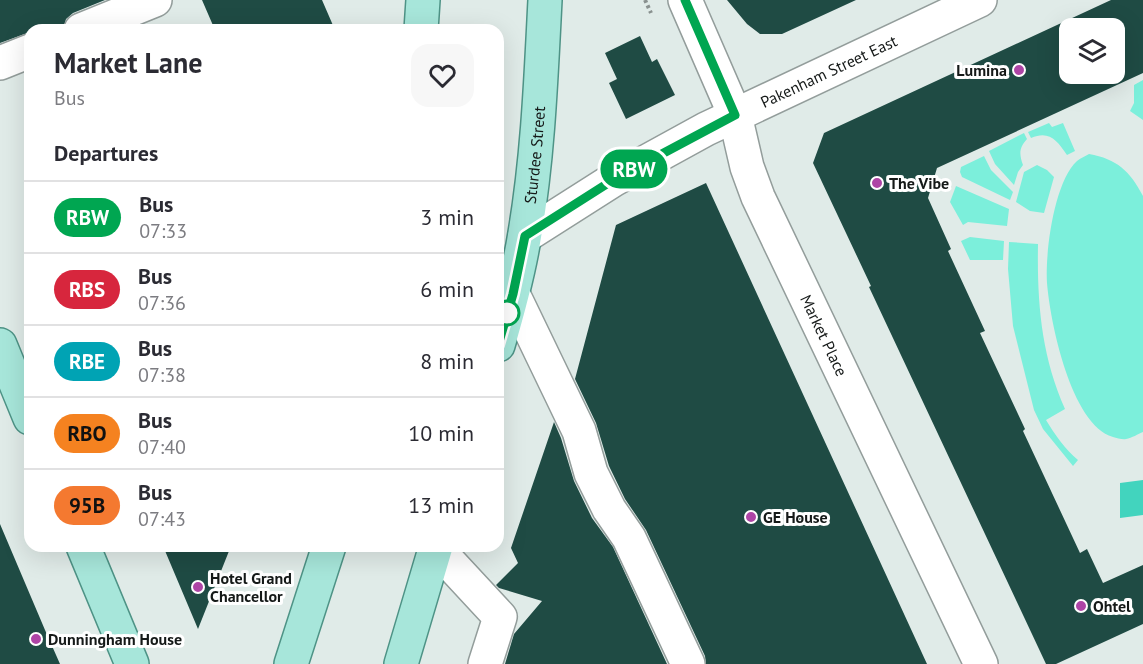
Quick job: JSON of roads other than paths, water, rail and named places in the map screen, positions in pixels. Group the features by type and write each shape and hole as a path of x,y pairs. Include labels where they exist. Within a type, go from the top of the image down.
{"main road":[{"path":"421,24 423,0"},
{"name":"Sturdee Street","path":"504,325 525,236 533,181 545,0"},
{"path":"0,345 24,403"},
{"path":"85,552 132,664"},
{"path":"291,664 327,552"},
{"path":"401,664 435,552"}],"street":[{"path":"96,24 155,0"},
{"name":"Market Place","path":"685,0 735,115 747,167 758,197 981,664"},
{"name":"Pakenham Street East","path":"525,236 613,180 735,115 980,0"},
{"path":"0,63 24,53"},
{"path":"513,294 579,431 591,473 609,509 629,538 688,664"},
{"path":"441,552 501,617 485,664"}],"place":[{"name":"Lumina","path":"1019,70"},
{"name":"The Vibe","path":"877,183"},
{"name":"GE House","path":"751,517"},
{"name":"Hotel Grand Chancellor","path":"198,587"},
{"name":"Ohtel","path":"1081,606"},
{"name":"Dunningham House","path":"36,639"}]}
